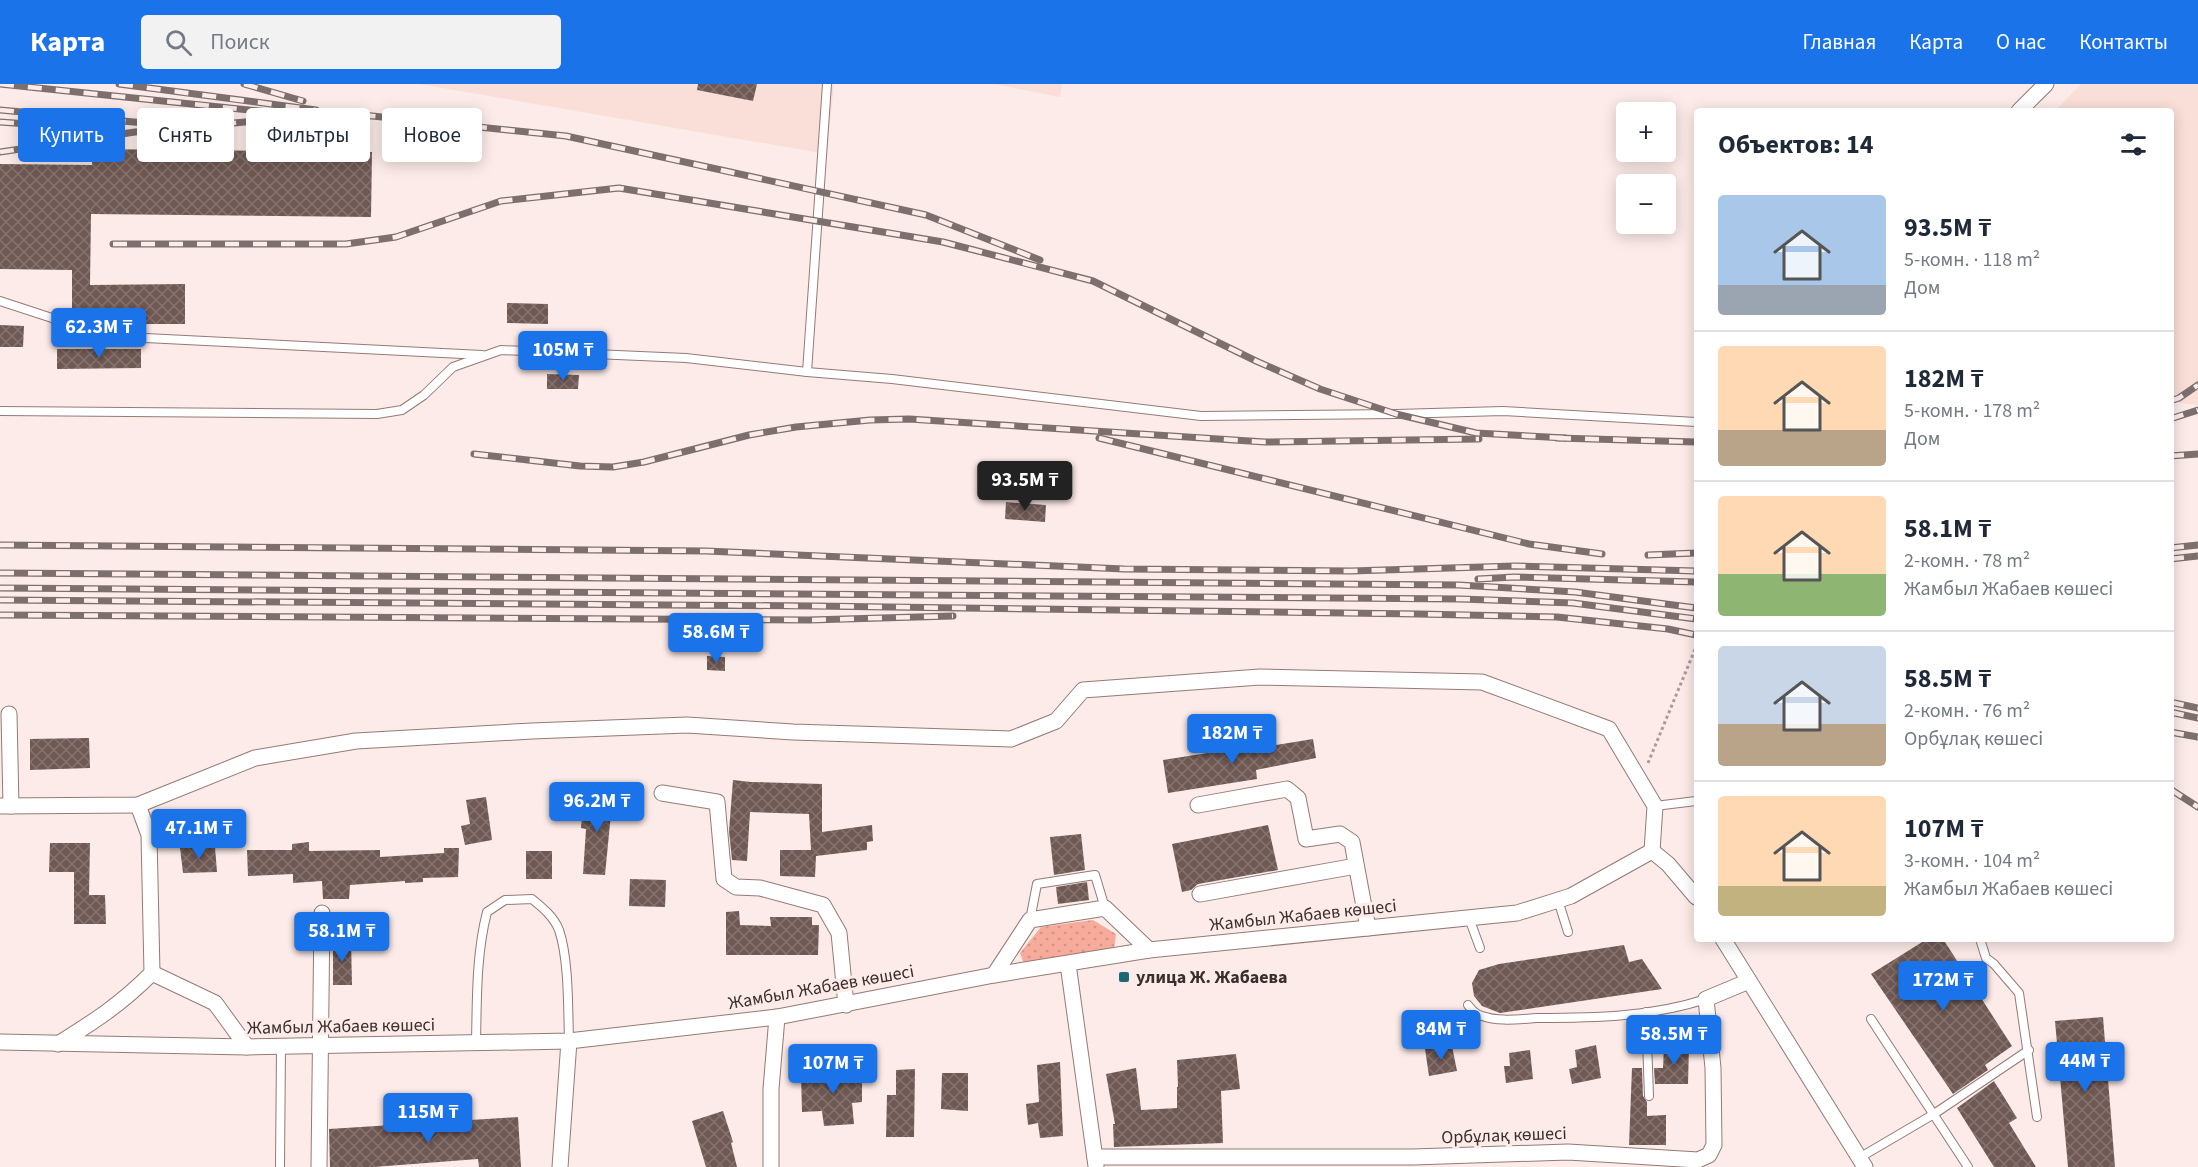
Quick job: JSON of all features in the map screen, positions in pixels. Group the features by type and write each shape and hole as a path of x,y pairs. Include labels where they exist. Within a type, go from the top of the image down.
{"street":[{"path":"2022,108 2046,84"},
{"path":"9,714 5,806 138,805 255,758 356,741 687,725 793,732 1011,739 1056,721 1083,690 1260,677 1482,682 1609,729 1655,806 1652,851 1668,864 1694,895"},
{"path":"1198,805 1287,789 1298,798 1306,839 1340,834 1352,842 1368,928"},
{"path":"662,793 717,802 724,879 736,887 760,888 823,905 839,933 846,1005"},
{"path":"58,1044 127,998 152,973 149,835 138,805"},
{"name":"Жамбыл Жабаев көшесі","path":"0,1042 247,1047 570,1041 777,1017 994,975 1149,950 1517,913 1571,896 1652,851"},
{"path":"1200,894 1356,866"},
{"path":"994,975 1030,920 1105,908 1149,950"},
{"path":"319,1167 322,913"},
{"path":"1724,942 1862,1163"},
{"path":"1068,964 1096,1162"},
{"path":"152,973 215,1002 247,1047"},
{"path":"1706,999 1749,981"},
{"name":"Орбұлақ көшесі","path":"1096,1162 1413,1158 1568,1152 1698,1160 1709,1155 1714,1145 1713,1068 1706,999"},
{"path":"771,1167 771,1089 777,1017"},
{"path":"560,1167 570,1041"}],"lane":[{"path":"807,372 827,84"},
{"path":"0,301 52,318 85,335 487,356"},
{"path":"0,411 377,414 402,410 424,395 453,367 501,350 686,358 1200,416 1503,411 1694,422"},
{"path":"1655,806 1694,801"},
{"path":"1030,920 1037,884 1095,875 1105,908"},
{"path":"476,1043 481,936 487,912 505,900 532,899 548,912 559,930 567,989 570,1041"},
{"path":"1558,900 1568,932"},
{"path":"1469,918 1480,948"},
{"path":"1981,942 1986,958 2019,993 2037,1117"},
{"path":"1468,1005 1472,1011 1481,1016 1498,1019 1586,1018 1646,1012 1706,999"},
{"path":"1646,1012 1648,1096"},
{"path":"1871,1019 1968,1167"},
{"path":"280,1167 281,1046"},
{"path":"1862,1163 2029,1050"}],"path":[{"path":"1640,781 1694,652"}],"shaded area":[{"path":"419,84 834,84 827,154"},
{"path":"994,84 1062,84 1060,97"},
{"path":"2081,84 2198,84 2198,405 2174,402 2174,108 2058,108"},
{"path":"1093,920 1116,934 1114,949 1024,964 1020,953 1041,927"}],"building":[{"path":"698,84 757,84 753,101 697,90"},
{"path":"125,149 137,149 137,162 234,162 234,151 246,151 246,162 370,162 370,152 372,152 371,217 91,214 90,285 185,284 185,324 77,324 72,322 72,270 0,269 0,164 92,165 92,162 125,162"},
{"path":"507,303 548,304 548,324 507,323"},
{"path":"0,325 24,326 23,347 0,347"},
{"path":"57,349 141,349 141,368 57,369"},
{"path":"547,374 579,375 578,389 547,389"},
{"path":"1006,502 1046,505 1045,522 1005,519"},
{"path":"707,656 725,657 725,671 707,670"},
{"path":"89,738 90,768 30,770 30,739"},
{"path":"1313,739 1316,758 1256,770 1257,779 1168,793 1163,760"},
{"path":"733,780 822,784 822,832 872,825 873,841 867,842 867,850 816,856 815,877 780,876 780,850 811,850 809,814 750,812 747,861 732,860 729,831"},
{"path":"590,791 613,793 605,875 583,874 586,829 581,828 582,816 588,816"},
{"path":"486,797 492,840 465,845 461,826 470,824 466,800"},
{"path":"1268,825 1278,870 1198,884 1191,890 1182,892 1172,844"},
{"path":"1081,834 1085,870 1054,875 1050,837"},
{"path":"309,842 309,851 380,850 380,857 444,853 444,848 459,848 458,877 423,878 423,882 350,885 349,899 323,899 322,881 293,883 293,874 248,876 247,850 292,850 292,844"},
{"path":"50,843 90,843 89,895 105,895 106,924 74,924 74,872 49,872"},
{"path":"215,847 217,872 183,873 180,848"},
{"path":"526,851 552,851 552,879 526,879"},
{"path":"630,879 666,880 665,907 629,906"},
{"path":"1087,882 1089,900 1058,904 1056,887"},
{"path":"739,911 740,925 771,926 770,917 812,917 812,925 819,925 818,955 726,955 726,912"},
{"path":"351,940 352,985 333,985 333,941"},
{"path":"1922,942 1945,942 2012,1046 1985,1065 1988,1070 1953,1094 1871,974"},
{"path":"1624,945 1629,962 1642,959 1662,989 1500,1013 1482,1006 1474,996 1472,983 1479,970 1499,964"},
{"path":"2103,1017 2115,1167 2068,1167 2055,1021"},
{"path":"1596,1045 1601,1078 1572,1084 1569,1069 1577,1067 1575,1050"},
{"path":"1452,1046 1457,1071 1429,1076 1425,1049"},
{"path":"1664,1046 1689,1046 1688,1084 1655,1084 1654,1068 1663,1068"},
{"path":"1530,1050 1533,1079 1506,1083 1504,1066 1510,1066 1509,1053"},
{"path":"1236,1054 1240,1089 1221,1091 1223,1143 1114,1147 1113,1124 1115,1124 1106,1074 1136,1068 1141,1110 1177,1108 1177,1060"},
{"path":"1060,1062 1063,1136 1040,1138 1038,1123 1028,1125 1026,1104 1039,1102 1037,1065"},
{"path":"862,1068 862,1102 852,1103 854,1124 824,1126 822,1111 802,1112 801,1075"},
{"path":"1632,1068 1642,1068 1643,1096 1647,1102 1647,1116 1666,1115 1666,1145 1629,1145"},
{"path":"915,1069 914,1137 886,1137 887,1095 896,1095 896,1070"},
{"path":"942,1073 968,1073 968,1111 941,1109"},
{"path":"1994,1081 2017,1118 2009,1123 2036,1167 1994,1167 1957,1108"},
{"path":"723,1111 733,1142 731,1143 737,1167 706,1167 692,1121"},
{"path":"518,1117 521,1167 479,1167 478,1159 374,1167 330,1167 329,1129"}],"railway":[{"path":"0,84 246,110"},
{"path":"119,84 301,108"},
{"path":"244,84 303,101"},
{"path":"0,110 137,122"},
{"path":"0,152 135,132 343,113 566,136 926,215 1040,260"},
{"path":"0,122 18,123"},
{"path":"113,244 346,244 396,237 501,201 619,188 943,242 1093,281 1256,361 1320,389 1396,414 1476,433 1565,438"},
{"path":"2174,400 2198,385"},
{"path":"2174,418 2198,410"},
{"path":"474,454 580,466 613,467 644,462 749,435 796,427 909,419 1265,442 1479,439"},
{"path":"1099,438 1529,544 1602,554"},
{"path":"1557,438 1694,442"},
{"path":"2174,456 2198,454"},
{"path":"0,545 706,551 1124,569 1351,571 1515,566 1694,571"},
{"path":"2174,548 2198,545"},
{"path":"1648,555 1694,553"},
{"path":"2174,559 2198,556"},
{"path":"0,573 1459,585 1575,592 1694,608"},
{"path":"1478,579 1514,577 1694,582"},
{"path":"0,588 1460,599 1573,603 1694,619"},
{"path":"0,600 814,606 1418,614 1557,617 1668,629 1694,635"},
{"path":"0,615 809,620 953,616"},
{"path":"2174,703 2198,708"},
{"path":"2174,713 2198,718"},
{"path":"2174,733 2198,737"},
{"path":"2174,792 2198,807"}],"place":[{"name":"улица Ж. Жабаева","path":"1124,977"}]}
